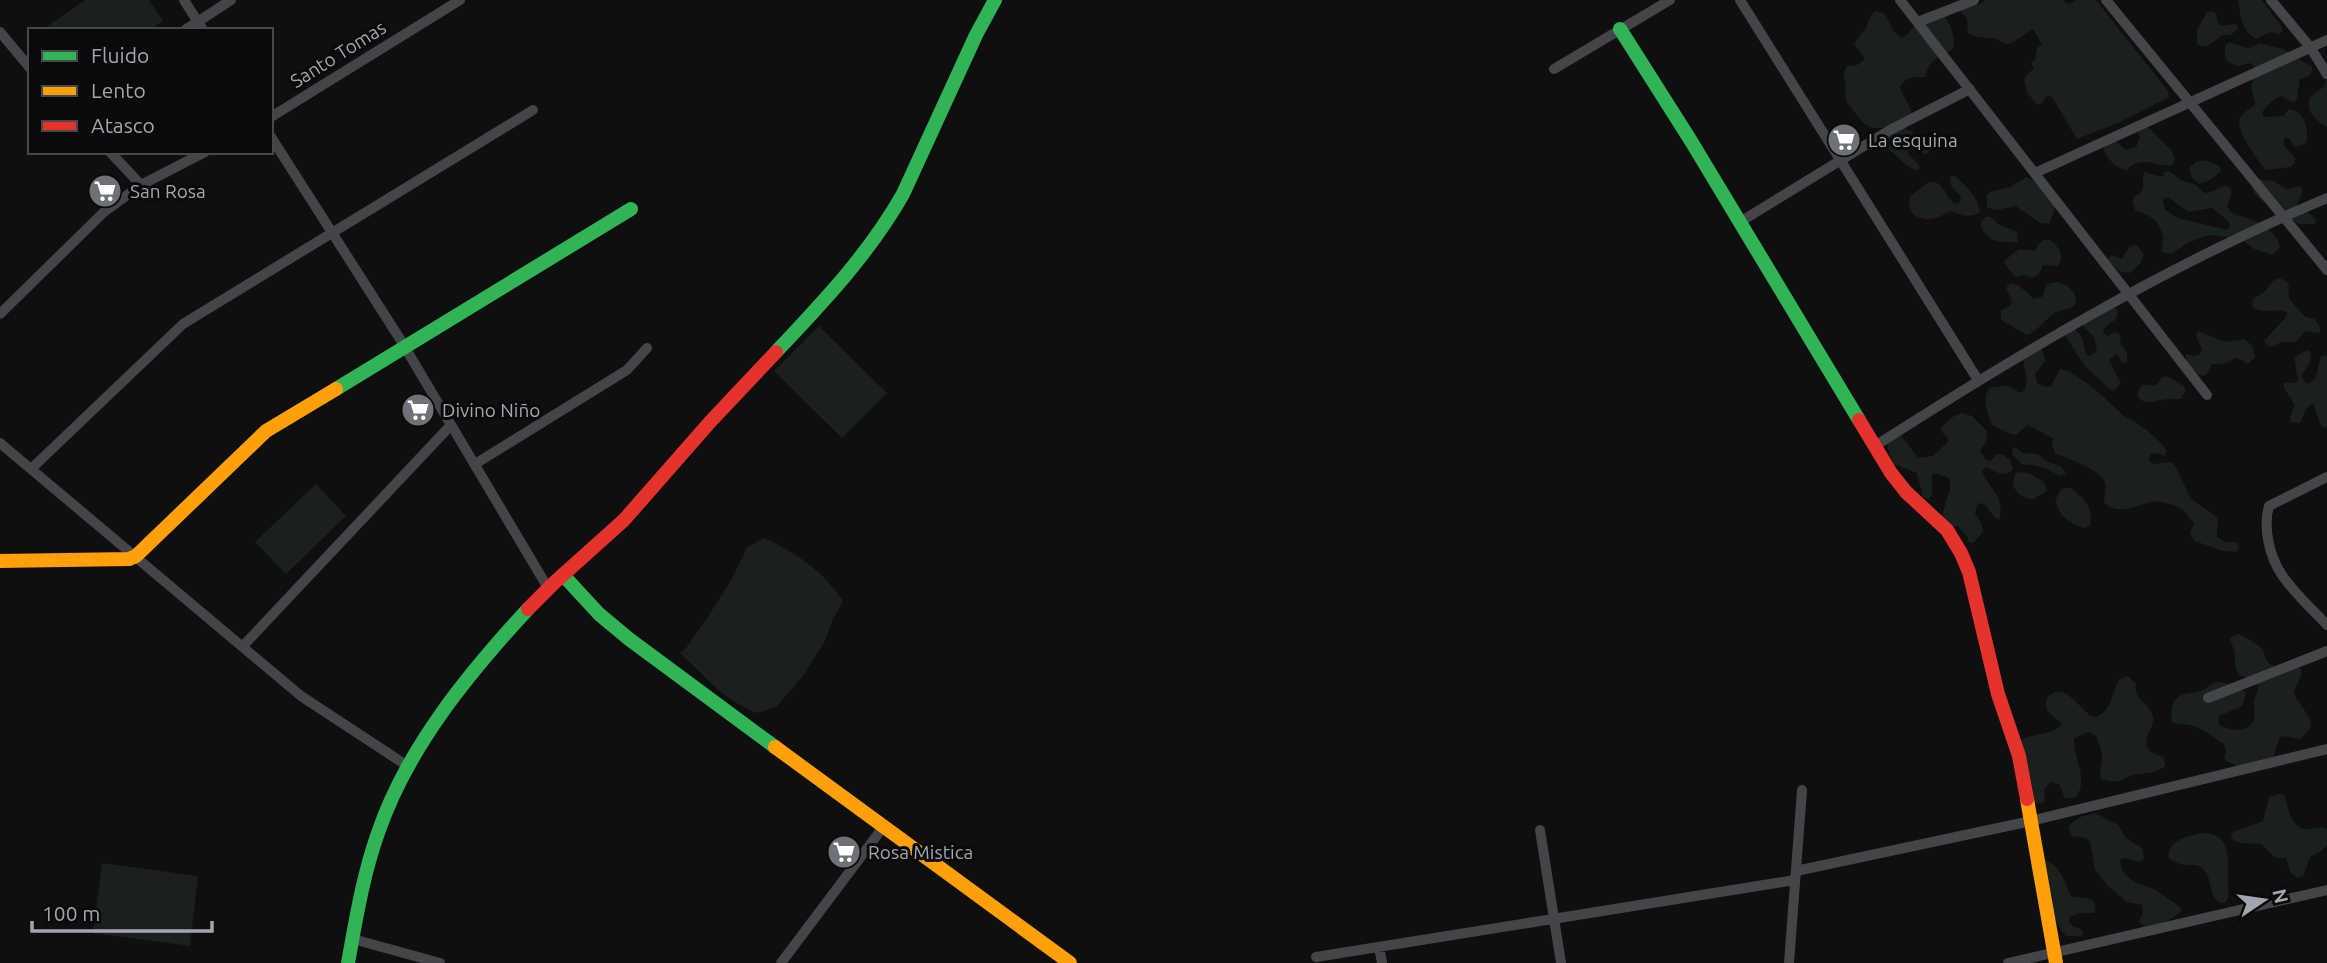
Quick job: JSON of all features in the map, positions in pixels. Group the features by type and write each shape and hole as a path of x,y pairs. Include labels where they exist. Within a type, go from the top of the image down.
{"street":[{"path":"184,0 201,26 231,0"},
{"name":"Santo Tomas","path":"273,116 460,0"},
{"path":"348,963 377,837 409,767 471,676 503,636 548,588 624,520 694,439 833,290 873,241 903,194 976,35 995,0"},
{"path":"1554,69 1670,0"},
{"path":"1740,0 1978,380"},
{"path":"1900,0 2207,395"},
{"path":"1917,22 1974,0"},
{"path":"2106,0 2327,270"},
{"path":"2271,0 2310,47 2327,74"},
{"path":"1620,30 1875,446 1906,492 1947,530 1961,553 1969,572 1998,694 2019,756 2055,958"},
{"path":"0,32 28,66"},
{"path":"2035,173 2327,40"},
{"path":"1740,222 1839,159 1970,89"},
{"path":"31,469 183,324 533,110"},
{"path":"273,139 405,347 548,588"},
{"path":"112,154 141,186"},
{"path":"0,314 88,226 141,186 201,154"},
{"path":"1875,446 1978,380 2128,293 2327,198"},
{"path":"0,561 129,559 136,556 266,431 631,209"},
{"path":"475,464 627,370 647,348"},
{"path":"243,646 451,425"},
{"path":"0,443 301,696 409,767"},
{"path":"2327,477 2269,506 2265,520 2269,543 2281,574 2327,625"},
{"path":"563,575 599,614 629,639 1070,963"},
{"path":"2208,698 2327,651"},
{"path":"1315,957 1554,919 1796,876 2327,749"},
{"path":"1789,963 1802,790"},
{"path":"781,963 884,826"},
{"path":"1540,830 1561,963"},
{"path":"2008,963 2055,958 2327,890"},
{"path":"353,939 440,963"},
{"path":"1379,947 1381,963"}],"shaded area":[{"path":"85,0 149,0 163,21 153,28 45,28"},
{"path":"1986,0 2062,0 2069,4 2076,0 2096,0 2168,91 2169,97 2120,122 2077,139 2052,97 2047,95 2042,103 2037,105 2027,92 2024,78 2034,68 2031,62 2035,60 2037,48 2042,44 2033,29 2006,44 1997,39 1968,33 1967,18 1957,8 1980,4"},
{"path":"2238,0 2262,0 2283,31 2279,34 2270,32 2256,39 2242,22"},
{"path":"1939,10 1951,28 1954,48 1933,61 1925,77 1905,80 1900,88 1912,115 1881,128 1867,125 1860,120 1846,99 1843,75 1847,66 1857,65 1865,59 1854,43 1866,28 1869,19 1875,11 1885,14 1894,32 1902,38 1921,17"},
{"path":"2207,12 2216,13 2218,23 2222,26 2236,24 2238,28 2231,35 2223,35 2207,46 2201,46 2197,44 2197,30"},
{"path":"2229,42 2250,48 2259,43 2283,49 2312,67 2309,76 2300,79 2294,103 2281,96 2262,112 2264,117 2283,116 2289,109 2294,110 2305,122 2305,144 2295,147 2289,138 2284,141 2285,147 2295,158 2291,167 2266,170 2245,139 2239,121 2255,104 2251,86 2258,70 2251,63 2237,66 2228,62 2225,58 2225,45"},
{"path":"2327,65 2327,127 2312,115 2309,102 2310,97 2325,86 2326,81 2319,69"},
{"path":"2146,125 2172,151 2175,161 2172,166 2142,162 2127,170 2112,162 2103,147 2115,140 2126,150 2136,147 2140,138 2137,129"},
{"path":"1903,128 1913,132 1911,143 1930,148 1928,153 1923,154 1914,148 1909,150 1908,154 1920,169 1915,170 1906,165 1880,141"},
{"path":"2205,160 2219,166 2221,171 2200,184 2192,178 2189,168 2196,162"},
{"path":"2169,171 2181,180 2196,185 2203,192 2208,193 2226,185 2232,192 2227,206 2230,210 2265,227 2279,242 2280,247 2273,255 2254,249 2242,240 2213,235 2188,243 2172,254 2162,252 2163,238 2159,225 2149,216 2135,210 2133,201 2143,189 2144,172 2163,177 2164,172","holes":["2168,197 2188,212 2212,208 2228,221 2230,226 2227,230 2178,218 2165,210 2163,200"]},
{"path":"1950,176 1955,176 1971,192 1980,212 1969,216 1951,211 1928,219 1913,214 1909,205 1910,196 1930,181 1940,184 1955,204 1960,202 1961,197 1951,186"},
{"path":"2026,177 2035,182 2056,205 2049,224 2040,223 2016,206 1996,210 1987,207 1987,195 1990,192 2010,187"},
{"path":"2258,179 2273,181 2286,189 2300,186 2303,190 2297,204 2316,219 2315,224 2299,224 2261,200 2254,193 2251,183"},
{"path":"1986,217 1991,217 1998,224 2017,232 2018,242 2000,242 1986,235 1980,224"},
{"path":"2044,240 2050,240 2060,252 2058,266 2043,265 2039,274 2031,278 2026,275 2016,277 2004,261 2019,249 2034,251"},
{"path":"2138,246 2144,255 2140,264 2130,273 2120,272 2109,262 2109,257 2112,255 2122,259 2129,247"},
{"path":"2279,278 2288,284 2289,298 2293,304 2305,317 2315,319 2320,333 2305,331 2296,342 2281,342 2272,347 2267,346 2264,341 2286,317 2287,312 2257,310 2252,304 2254,299"},
{"path":"2057,282 2074,292 2076,303 2071,307 2055,313 2027,335 2001,320 2001,310 2010,306 2012,301 2006,288 2009,284 2014,283 2033,299 2042,297 2047,284"},
{"path":"2111,307 2116,308 2117,316 2103,332 2107,336 2116,332 2120,335 2121,345 2127,356 2126,363 2121,362 2117,354 2109,360 2121,383 2114,391 2084,365 2065,335 2075,329 2082,337 2089,356 2097,351 2094,337 2082,323"},
{"path":"819,326 887,393 842,438 774,371"},
{"path":"2198,331 2225,342 2245,339 2253,347 2255,357 2248,364 2235,358 2223,364 2212,364 2208,373 2200,375 2191,368 2186,358 2186,354 2200,354 2202,349 2196,336"},
{"path":"2039,349 2043,351 2045,361 2035,374 2037,383 2051,386 2060,369 2067,371 2083,380 2124,416 2152,435 2167,451 2165,456 2151,454 2149,459 2152,464 2172,462 2191,499 2217,517 2217,537 2226,542 2236,542 2239,546 2237,551 2221,550 2194,541 2190,533 2194,524 2185,512 2173,505 2151,502 2127,509 2109,506 2104,502 2106,485 2101,476 2082,464 2055,454 2052,444 2054,439 2028,425 2016,435 1992,425 1986,402 1989,388 2005,386 2019,393 2024,391 2027,382 2023,358"},
{"path":"2307,350 2311,352 2310,362 2301,376 2307,384 2315,379 2321,356 2327,356 2325,428 2321,426 2313,403 2306,409 2300,423 2290,422 2295,405 2284,388 2284,383 2298,380 2294,357"},
{"path":"2167,376 2184,386 2186,390 2181,399 2147,402 2137,395 2142,385 2156,385 2162,377"},
{"path":"1962,413 1972,416 1987,431 1986,442 1980,451 1986,460 1991,461 1997,454 2002,454 2010,460 2013,469 2003,474 1986,467 1982,471 1999,499 2001,512 1999,520 1985,505 1977,505 1975,514 1981,522 1983,532 1973,543 1968,542 1968,538 1958,526 1953,526 1942,516 1950,479 1936,473 1932,475 1932,495 1928,499 1923,497 1917,473 1894,464 1888,449 1888,439 1900,434 1918,458 1933,456 1948,442 1940,430 1942,427"},
{"path":"2015,447 2023,453 2038,454 2046,461 2060,466 2066,473 2060,476 2033,465 2023,465 2013,455 2012,450"},
{"path":"2016,473 2031,474 2044,482 2047,491 2034,499 2024,497 2016,491 2013,483"},
{"path":"316,484 346,516 286,574 255,542"},
{"path":"2071,488 2089,508 2090,525 2085,528 2066,519 2057,507 2055,501 2061,489"},
{"path":"764,538 808,564 827,581 843,601 826,639 803,676 776,707 757,713 724,694 680,653 718,602 747,547"},
{"path":"2238,634 2262,649 2267,661 2273,666 2298,665 2301,676 2294,693 2311,722 2307,733 2299,739 2280,737 2271,764 2253,773 2226,761 2224,744 2209,734 2193,726 2171,721 2172,706 2179,697 2218,682 2245,692 2242,706 2219,716 2219,725 2240,730 2249,726 2254,715 2254,699 2258,688 2257,683 2240,675 2235,666 2235,652 2229,638"},
{"path":"2128,676 2136,684 2137,694 2152,712 2153,721 2147,746 2152,752 2164,757 2165,766 2155,772 2132,775 2118,781 2101,779 2100,748 2096,736 2088,732 2074,738 2081,777 2075,798 2065,798 2059,784 2050,782 2044,790 2045,801 2041,804 2031,802 2021,740 2047,733 2062,724 2047,711 2048,697 2063,692 2096,717 2105,711 2119,680"},
{"path":"2284,795 2290,815 2299,827 2327,829 2327,845 2310,857 2303,877 2297,878 2290,872 2286,858 2276,858 2261,844 2240,843 2231,839 2235,831 2263,821 2269,797"},
{"path":"2095,813 2118,825 2126,838 2143,849 2144,859 2139,862 2125,858 2120,860 2127,876 2167,898 2181,908 2180,913 2164,923 2144,926 2140,923 2142,905 2127,902 2108,886 2095,870 2090,842 2086,838 2071,836 2068,826 2080,817"},
{"path":"2203,833 2220,838 2227,850 2229,892 2225,903 2220,903 2213,896 2208,877 2202,868 2169,859 2174,843"},
{"path":"2036,857 2055,867 2072,897 2090,899 2095,904 2094,913 2079,913 2070,917 2069,922 2084,933 2081,936 2066,936 2059,926 2052,910 2052,895 2032,870 2032,859"},
{"path":"102,863 198,876 190,946 93,933"}],"traffic: fast":[{"path":"776,352 844,277 890,216 995,0"},
{"path":"1620,29 1691,141 1859,420"},
{"path":"336,389 631,209"},
{"path":"563,575 599,614 629,639 775,747"},
{"path":"348,963 360,897 373,849 390,802 405,771 462,686 528,609"}],"traffic: slow":[{"path":"0,561 129,559 136,556 266,431 336,389"},
{"path":"775,747 1070,963"},
{"path":"2027,799 2056,963"}],"traffic: jam":[{"path":"528,609 624,520 776,352"},
{"path":"1859,420 1891,473 1906,492 1947,530 1961,553 1969,572 1998,694 2019,756 2027,799"}],"place":[{"name":"La esquina","path":"1844,140"},
{"name":"San Rosa","path":"105,191"},
{"name":"Divino Niño","path":"418,410"},
{"name":"Rosa Mistica","path":"844,852"}]}
